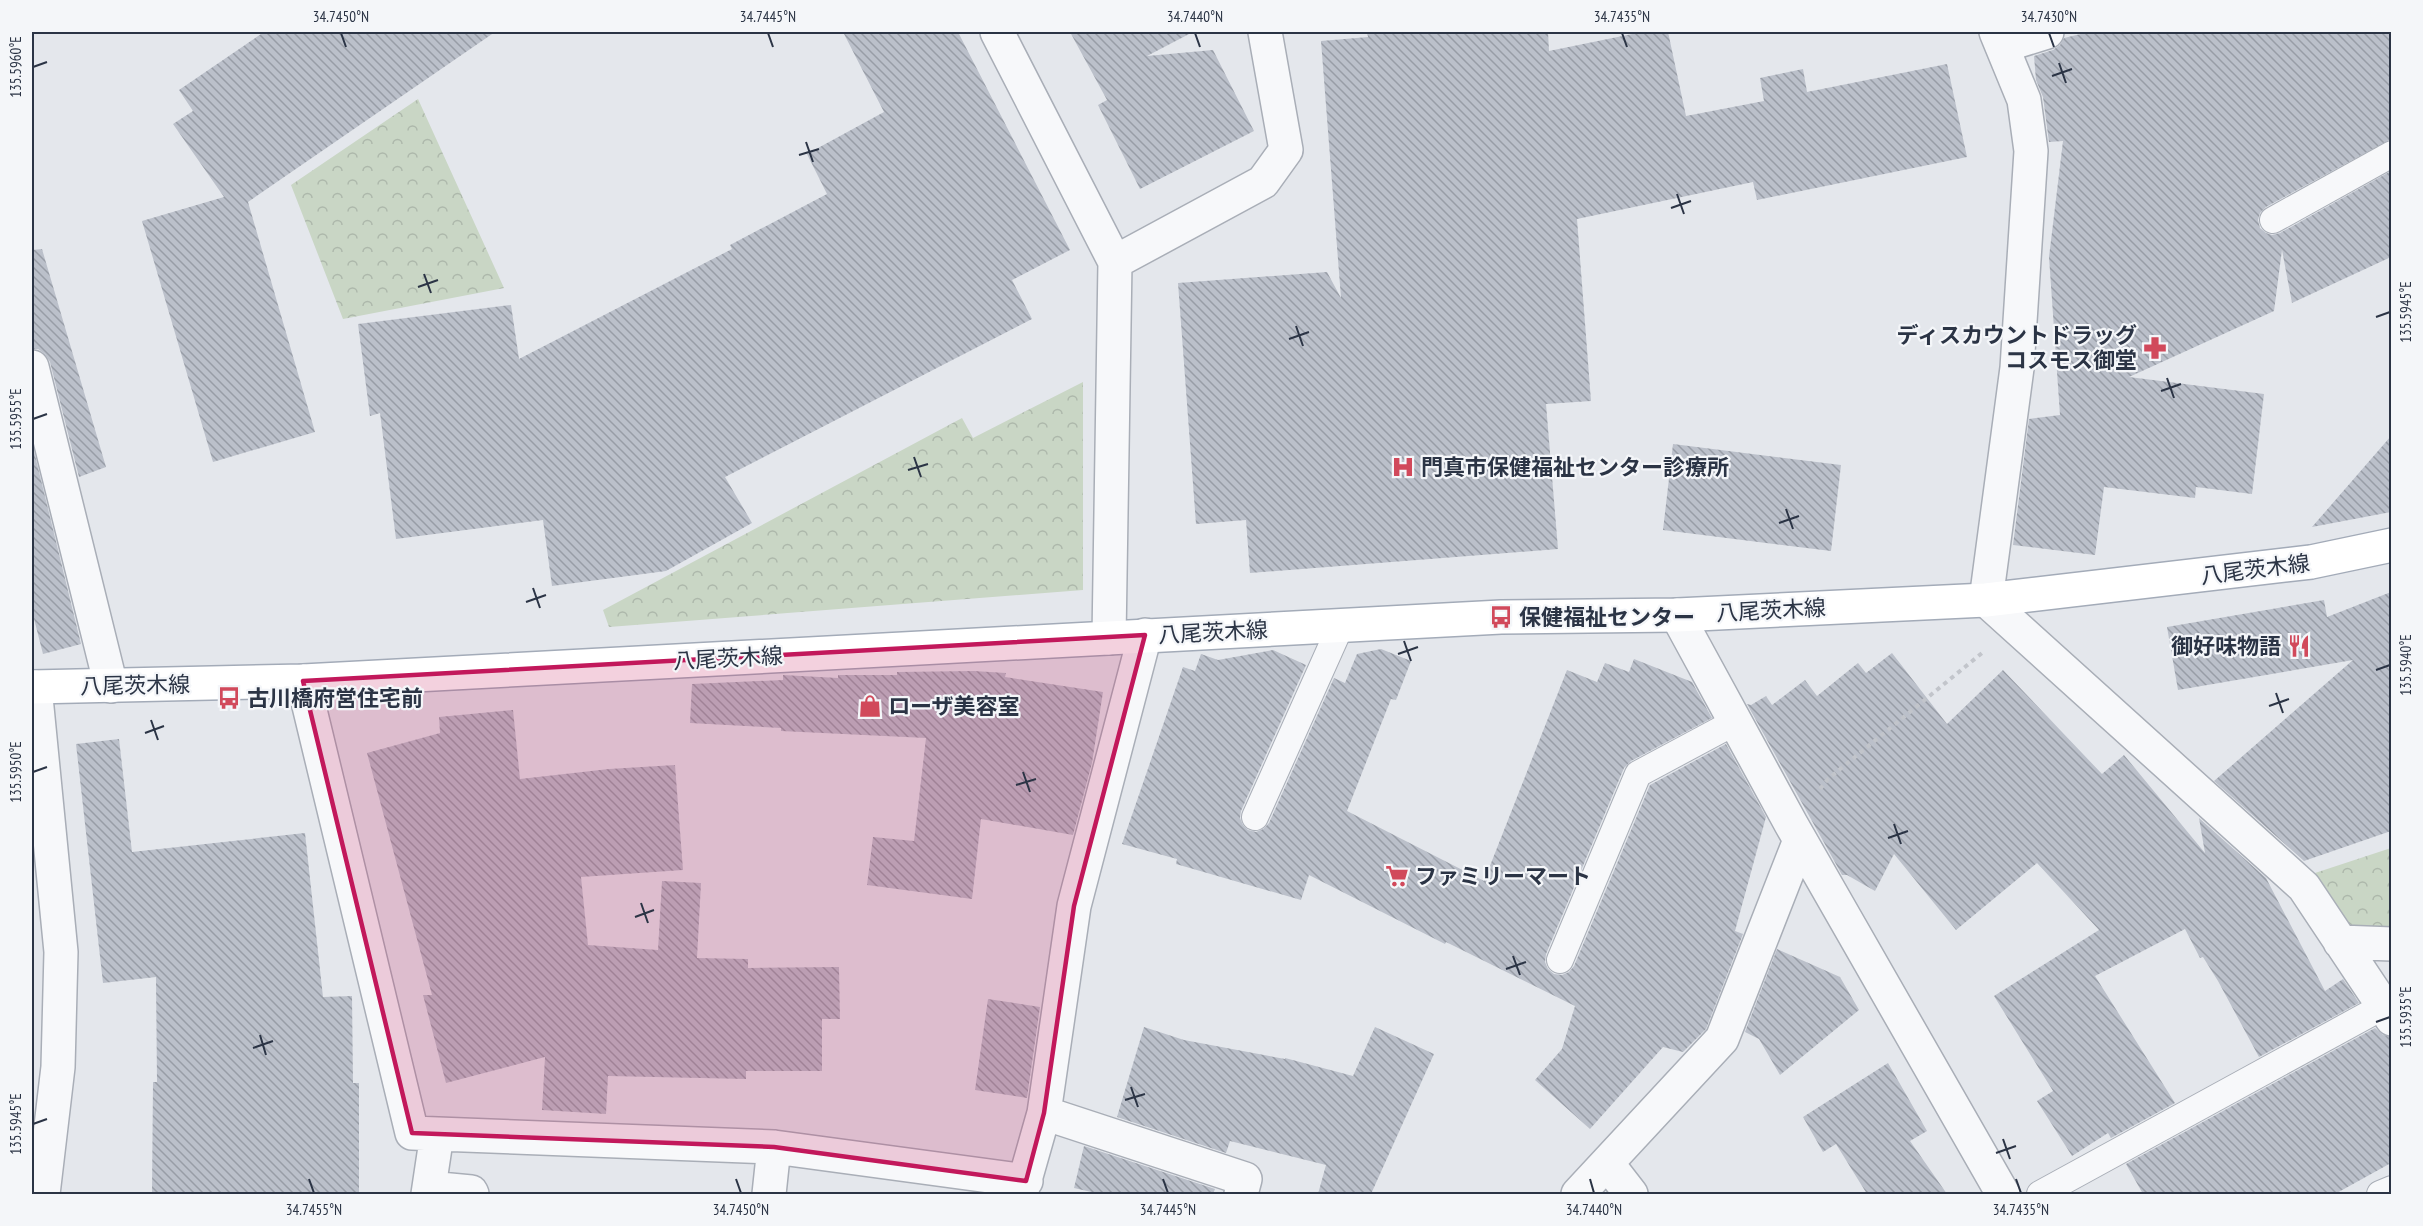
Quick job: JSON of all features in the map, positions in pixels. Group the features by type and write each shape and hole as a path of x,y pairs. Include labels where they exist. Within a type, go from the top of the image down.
{"main road":[{"name":"八尾茨木線","path":"33,687 303,681 1501,617 1677,615 1986,600 2311,562 2391,545"}],"street":[{"path":"997,32 1115,262 1109,638"},
{"path":"1115,262 1263,182 1287,150 1265,32"},
{"path":"2046,32 1999,39 2024,100 2031,152 2017,368 1986,600 2304,887 2387,1013"},
{"path":"32,367 111,686"},
{"path":"1677,615 1795,832 2003,1194"},
{"path":"303,681 412,1133 774,1147 1024,1188 1044,1113 1074,906 1145,635"},
{"path":"33,687 60,952 58,1067 43,1194"},
{"path":"1578,1194 1722,1039 1795,832"},
{"path":"2340,942 2391,944"},
{"path":"1044,1113 1245,1179 1241,1194"},
{"path":"437,1134 429,1191 471,1192 472,1194"},
{"path":"769,1194 774,1147"},
{"path":"1607,1163 1631,1194"}],"lane":[{"path":"2273,220 2391,154"},
{"path":"1255,817 1341,625"},
{"path":"1560,960 1638,774 1736,722"},
{"path":"2040,1194 2387,1013"},
{"path":"2380,1194 2391,1188"}],"path":[{"path":"1795,832 1828,779 2016,626"}],"highlighted area":[{"path":"1145,635 1074,906 1044,1113 1026,1181 774,1147 412,1133 303,681"}],"green space":[{"path":"418,99 504,288 343,319 291,185"},
{"path":"1083,382 1083,590 609,627 603,610 962,418 973,438"},
{"path":"2391,848 2391,934 2342,932 2315,873"}],"building":[{"path":"264,32 495,32 248,202 315,432 213,462 142,221 224,197 173,124 193,111 179,90"},
{"path":"843,32 958,32 1070,250 1012,280 1032,319 725,477 752,523 666,571 552,586 543,520 396,539 380,413 370,416 358,324 511,305 519,359 732,249 730,245 827,194 807,154 884,112"},
{"path":"1070,32 1193,32 1147,56 1213,50 1254,131 1140,189 1098,105 1107,100"},
{"path":"1367,32 1548,32 1549,51 1642,32 1668,32 1686,116 1764,101 1760,78 1803,69 1807,92 1947,64 1967,157 1757,200 1753,182 1577,219 1591,401 1546,404 1558,549 1250,573 1246,520 1196,524 1178,283 1327,272 1341,298 1321,41 1368,37"},
{"path":"2089,32 2391,32 2391,139 2266,207 2260,213 2258,220 2260,228 2266,233 2272,235 2280,233 2391,171 2391,257 2292,303 2282,250 2274,311 2129,377 2264,394 2252,494 2196,487 2195,498 2104,487 2095,555 2013,545 2029,419 2060,415 2049,257 2063,141 2049,142 2043,97 2036,80 2034,56 2053,50 2064,38"},
{"path":"42,249 106,467 79,477 50,362 45,354 38,349 32,349 32,250"},
{"path":"2391,436 2391,512 2312,527"},
{"path":"32,443 81,644 43,654 32,611"},
{"path":"1673,444 1841,465 1831,551 1663,530"},
{"path":"2391,592 2391,831 2304,861 2214,781 2353,660 2178,690 2167,627 2324,600 2327,617"},
{"path":"1381,649 1411,661 1396,700 1391,699 1347,811 1484,881 1567,670 1597,682 1605,663 1629,672 1634,659 1692,682 1712,718 1631,761 1624,768 1546,954 1545,962 1554,974 1562,975 1574,966 1650,785 1726,744 1766,817 1735,931 1743,934 1706,1029 1683,1052 1663,1047 1590,1129 1535,1080 1562,1049 1575,1006 1446,942 1445,944 1309,875 1301,900 1176,864 1177,859 1122,844 1183,667 1195,671 1201,654 1218,660 1273,650 1306,665 1241,811 1240,818 1243,825 1248,830 1256,832 1269,823 1334,678 1345,683 1357,654"},
{"path":"1892,653 1947,724 2003,670 2102,774 2124,755 2205,853 2199,818 2266,878 2325,991 2343,979 2359,1003 2259,1057 2218,981 2203,957 2200,958 2185,929 2095,976 2175,1103 2111,1138 2108,1133 2072,1156 2037,1101 2053,1091 1994,996 2099,930 2037,863 1956,930 1894,854 1875,891 1847,875 1842,875 1747,704 1751,705 1766,696 1772,705 1805,680 1817,696 1858,663 1866,673"},
{"path":"974,671 1006,673 1005,677 1103,692 1092,763 1073,835 981,819 972,899 867,885 873,837 914,841 926,738 781,731 781,728 690,723 692,684 783,680 783,675 838,678 838,675"},
{"path":"513,710 520,779 609,769 675,765 683,870 581,877 588,945 658,950 662,881 701,883 697,958 748,959 748,968 839,967 840,1019 822,1019 822,1071 746,1071 746,1079 608,1076 606,1114 542,1110 545,1057 446,1083 423,995 432,995 367,753 440,733 439,717"},
{"path":"119,739 132,852 305,833 323,997 352,996 353,1083 359,1083 359,1194 152,1194 153,1082 157,1082 156,977 103,983 76,744"},
{"path":"1777,949 1840,977 1859,1010 1780,1075 1759,1039 1745,1032"},
{"path":"988,999 1040,1007 1027,1098 975,1090"},
{"path":"1144,1027 1184,1040 1285,1058 1353,1076 1375,1027 1434,1054 1371,1194 1318,1194 1326,1165 1230,1141 1226,1153 1117,1117"},
{"path":"2375,1028 2383,1035 2391,1037 2391,1163 2335,1194 2143,1194 2126,1164"},
{"path":"1888,1063 1927,1131 1910,1141 1947,1194 1867,1194 1836,1144 1823,1152 1803,1117"},
{"path":"1084,1146 1215,1189 1213,1194 1100,1194 1074,1188"}],"place":[{"name":"ディスカウントドラッグ コスモス御堂","path":"2155,348"},
{"name":"門真市保健福祉センター診療所","path":"1403,467"},
{"name":"保健福祉センター","path":"1501,617"},
{"name":"御好味物語","path":"2299,646"},
{"name":"古川橋府営住宅前","path":"229,698"},
{"name":"ローザ美容室","path":"870,706"},
{"name":"ファミリーマート","path":"1397,876"}]}
